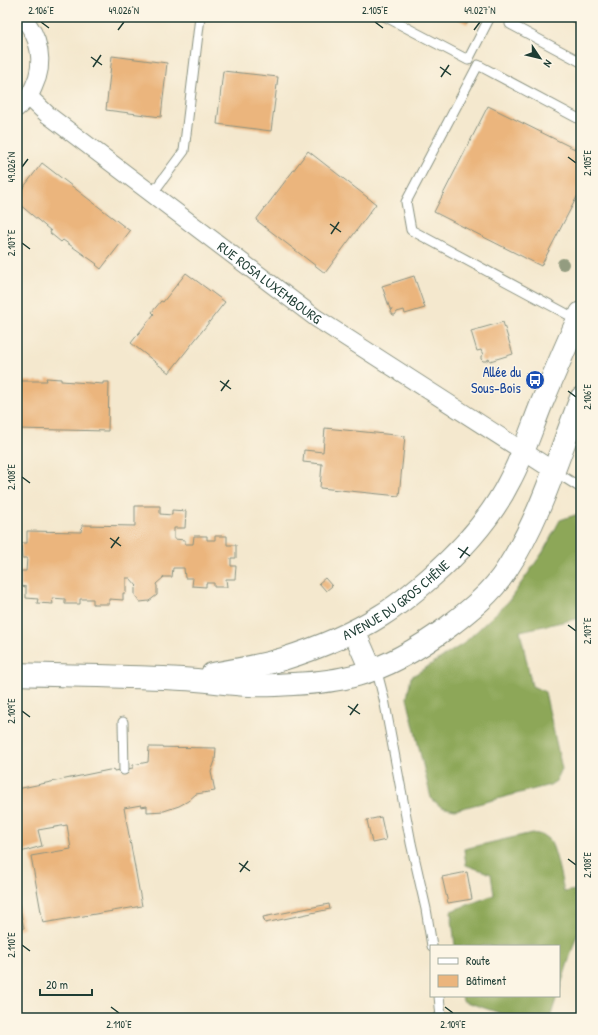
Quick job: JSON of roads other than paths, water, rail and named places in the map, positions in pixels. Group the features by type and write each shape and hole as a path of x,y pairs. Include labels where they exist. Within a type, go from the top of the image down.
{"street":[{"path":"22,17 29,25 38,42 40,61 37,79 23,103"},
{"name":"RUE ROSA LUXEMBOURG","path":"23,103 48,115 316,318 554,471"},
{"name":"AVENUE DU GROS CHÊNE","path":"184,679 244,668 282,659 319,646 354,631 397,606 461,550 479,530 511,480 579,317"},
{"name":"AVENUE DU GROS CHÊNE","path":"17,674 184,679 251,686 285,685 314,683 357,675 405,655 434,638 482,599 498,583 525,539 538,513 581,398"},
{"path":"354,631 374,669"}],"lane":[{"path":"152,194 184,151 200,17"},
{"path":"386,17 581,120"},
{"path":"468,60 490,17"},
{"path":"510,24 581,62"},
{"path":"478,65 406,202 411,230 579,317"},
{"path":"554,471 581,488"},
{"path":"374,669 384,699 432,945"},
{"path":"123,722 124,770"},
{"path":"439,997 439,1018 452,1018"}],"place":[{"name":"Allée du Sous-Bois","path":"535,380"}]}
